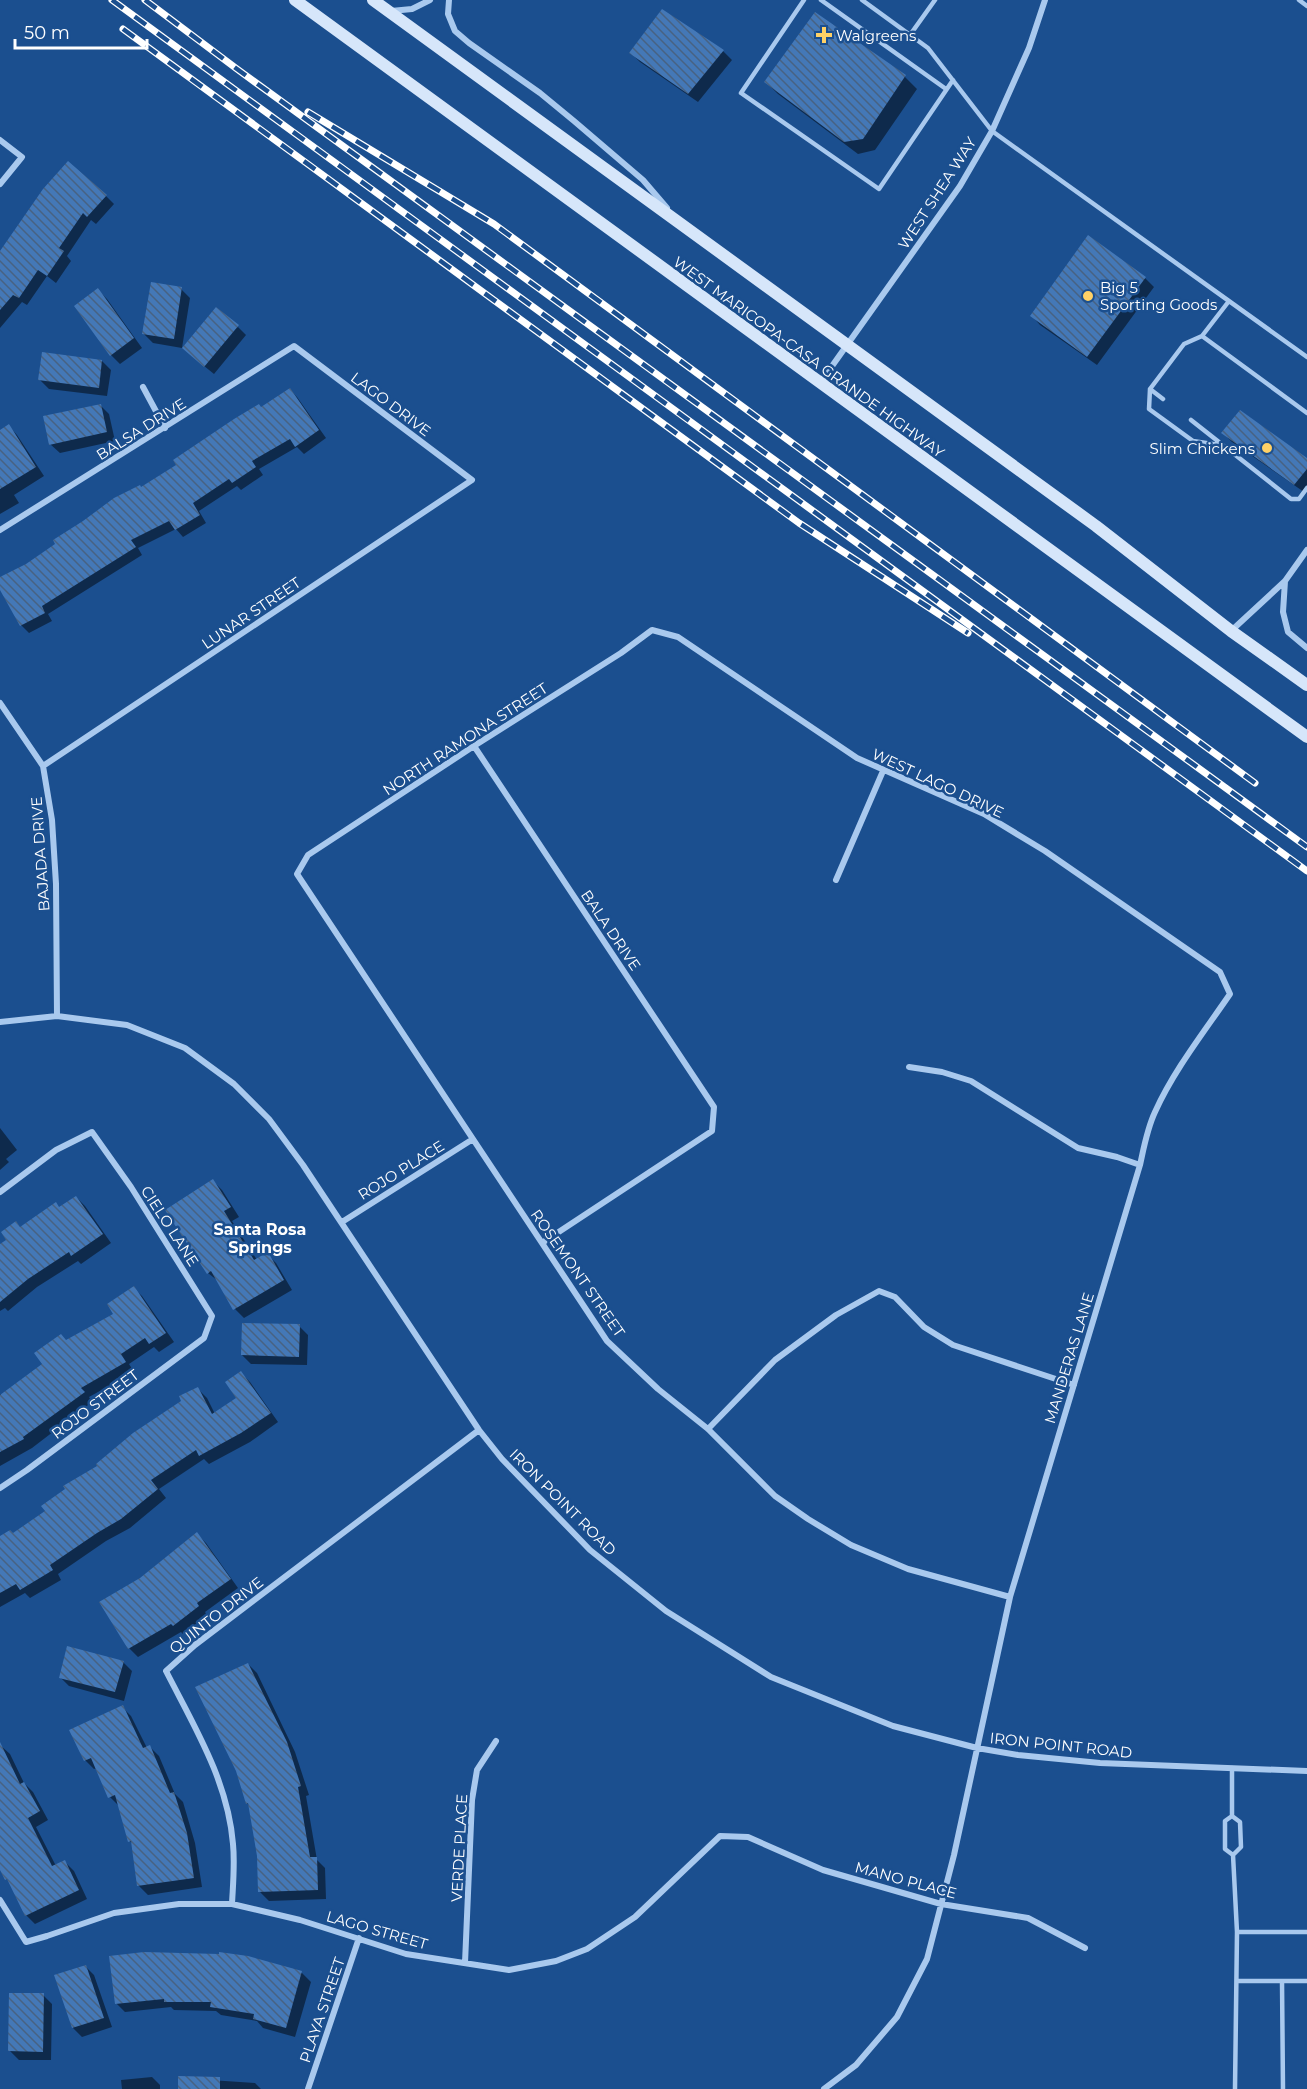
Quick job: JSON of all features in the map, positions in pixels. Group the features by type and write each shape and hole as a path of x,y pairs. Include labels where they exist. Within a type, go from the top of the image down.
{"main road":[{"name":"WEST MARICOPA-CASA GRANDE HIGHWAY","path":"295,0 1307,737"},
{"name":"WEST MARICOPA-CASA GRANDE HIGHWAY","path":"373,0 1096,526 1231,631 1307,685"}],"street":[{"path":"388,12 412,9 430,0"},
{"path":"449,0 448,14 455,31 540,93 618,158 643,180 681,224"},
{"name":"WEST SHEA WAY","path":"820,383 960,186 992,131 1029,48 1045,0"},
{"path":"0,140 22,157 0,184"},
{"name":"BALSA DRIVE","path":"0,530 294,346"},
{"name":"LAGO DRIVE","path":"294,346 472,480"},
{"path":"143,387 165,428"},
{"name":"LUNAR STREET","path":"43,766 472,480"},
{"path":"1231,631 1285,581 1307,550"},
{"path":"1285,581 1282,612 1288,632 1307,648"},
{"name":"NORTH RAMONA STREET","path":"297,874 308,855 621,653 652,630"},
{"name":"WEST LAGO DRIVE","path":"652,630 678,637 857,758 984,814 1045,851 1220,972 1230,994"},
{"name":"BAJADA DRIVE","path":"0,703 43,766 52,820 56,884 57,1016"},
{"name":"BALA DRIVE","path":"474,746 714,1107 712,1131 542,1243"},
{"path":"836,880 883,771"},
{"name":"ROSEMONT STREET","path":"297,874 607,1341 658,1389 708,1429 775,1496 808,1519 851,1545 908,1569 1010,1597"},
{"name":"MANDERAS LANE","path":"824,2089 856,2065 897,2017 927,1959 954,1855 1010,1597 1155,1112 1173,1079 1230,994"},
{"name":"IRON POINT ROAD","path":"0,1022 57,1016 127,1025 185,1048 234,1084 269,1119 342,1222 480,1430 502,1459 590,1550 666,1611 771,1677 893,1726 977,1748 1018,1755 1100,1763 1307,1771"},
{"path":"909,1067 942,1071 971,1081 1078,1148 1140,1165"},
{"name":"CIELO LANE","path":"0,1192 56,1150 92,1132 137,1197 212,1316 204,1338"},
{"name":"ROJO PLACE","path":"342,1222 473,1139"},
{"path":"708,1429 775,1360 836,1315 879,1291 895,1297 924,1327 953,1345 1074,1385"},
{"name":"ROJO STREET","path":"0,1488 204,1338"},
{"name":"QUINTO DRIVE","path":"232,1904 233,1843 228,1812 207,1751 166,1671 195,1645 480,1430"},
{"name":"VERDE PLACE","path":"465,1963 472,1800 477,1770 496,1741"},
{"name":"LAGO STREET","path":"0,1900 26,1942 114,1913 179,1904 232,1904 300,1920 406,1954 509,1970 556,1961 587,1949 635,1917 720,1836"},
{"name":"MANO PLACE","path":"720,1836 748,1837 823,1870 941,1904 1028,1918 1086,1948"},
{"name":"PLAYA STREET","path":"308,2089 359,1938"}],"lane":[{"path":"804,0 741,93 879,189 953,80"},
{"path":"820,0 946,89"},
{"path":"862,0 928,48 992,131 1307,357"},
{"path":"910,35 935,0"},
{"path":"1299,0 1307,6"},
{"path":"1221,445 1193,441 1149,409 1150,389 1184,344 1202,336 1229,301"},
{"path":"1202,336 1307,413"},
{"path":"1150,389 1163,399"},
{"path":"1191,420 1292,500 1299,499 1307,488"},
{"path":"1232,1768 1232,1816"},
{"path":"1232,1816 1240,1822 1241,1847 1233,1855 1237,1981 1235,2089"},
{"path":"1232,1816 1225,1821 1225,1849 1233,1855"},
{"path":"1236,1932 1307,1932"},
{"path":"1237,1981 1307,1981"},
{"path":"1282,1981 1283,2089"}],"building":[{"path":"662,9 724,50 688,94 629,53"},
{"name":"Walgreens","path":"815,12 906,75 863,139 844,142 764,82"},
{"path":"68,161 107,195 87,217 83,213 59,248 64,251 47,276 38,270 19,298 13,295 0,310 0,251 43,189"},
{"name":"Big 5 Sporting Goods","path":"1088,235 1146,277 1087,357 1030,316"},
{"path":"151,282 182,287 174,339 142,334"},
{"path":"98,288 134,338 110,356 74,306"},
{"path":"216,307 239,325 204,367 182,348"},
{"path":"42,352 102,360 99,388 38,380"},
{"path":"290,388 319,430 295,447 290,439 252,461 256,467 232,483 229,479 193,503 200,515 175,530 169,521 131,540 136,547 42,606 45,613 20,626 0,590 0,577 26,564 55,544 53,540 114,498 140,485 141,487 176,465 173,460 234,419 259,404 261,407"},
{"path":"101,404 107,432 49,445 43,416"},
{"path":"1240,410 1307,458 1307,469 1294,485 1221,433"},
{"path":"9,424 36,467 0,489 0,430"},
{"path":"213,1179 231,1207 224,1211 254,1260 268,1252 284,1280 233,1310 211,1271 207,1274 165,1210"},
{"path":"76,1196 103,1234 71,1256 69,1252 28,1279 0,1302 0,1244 6,1240 1,1232 16,1221 20,1227 56,1202 59,1207"},
{"path":"134,1286 166,1333 149,1344 145,1338 121,1354 126,1362 81,1388 85,1392 23,1437 24,1439 0,1452 0,1395 42,1364 34,1353 61,1334 66,1340 113,1314 107,1304"},
{"path":"242,1323 300,1324 299,1357 241,1355"},
{"path":"241,1371 271,1413 199,1456 196,1450 151,1480 158,1489 121,1519 50,1565 53,1570 20,1590 16,1584 0,1593 0,1536 10,1530 13,1533 45,1511 41,1506 65,1489 63,1486 97,1466 96,1464 133,1433 181,1401 179,1396 198,1387 212,1414 236,1398 225,1382"},
{"path":"197,1532 231,1579 197,1603 199,1606 173,1626 171,1624 128,1649 99,1602 140,1578"},
{"path":"67,1646 124,1661 115,1692 59,1678"},
{"path":"248,1663 287,1742 301,1786 298,1787 310,1857 317,1857 318,1890 258,1892 257,1856 248,1803 246,1804 236,1771 195,1687"},
{"path":"123,1705 143,1748 150,1745 170,1793 174,1792 187,1833 194,1878 137,1886 131,1841 128,1842 115,1795 108,1798 91,1758 84,1761 69,1730"},
{"path":"0,1742 20,1784 24,1782 40,1811 28,1818 52,1866 65,1860 79,1890 25,1916 7,1879 5,1880 0,1870"},
{"path":"144,1952 219,1954 219,1952 248,1956 302,1971 286,2028 253,2019 254,2014 210,2007 211,2002 164,2002 164,1999 115,2004 109,1956"},
{"path":"86,1965 104,2018 72,2028 54,1975"},
{"path":"9,1993 44,1993 43,2052 8,2051"},
{"path":"178,2076 220,2077 220,2089 178,2089"}],"railway":[{"path":"112,0 1307,871"},
{"path":"145,0 1307,847"},
{"path":"123,29 799,523 968,633"},
{"path":"308,112 494,224 1255,783"}],"place":[{"name":"Walgreens","path":"824,35"},
{"name":"Big 5 Sporting Goods","path":"1088,296"},
{"name":"Slim Chickens","path":"1267,448"}],"district":[{"name":"Santa Rosa Springs","path":"260,1238"}]}
